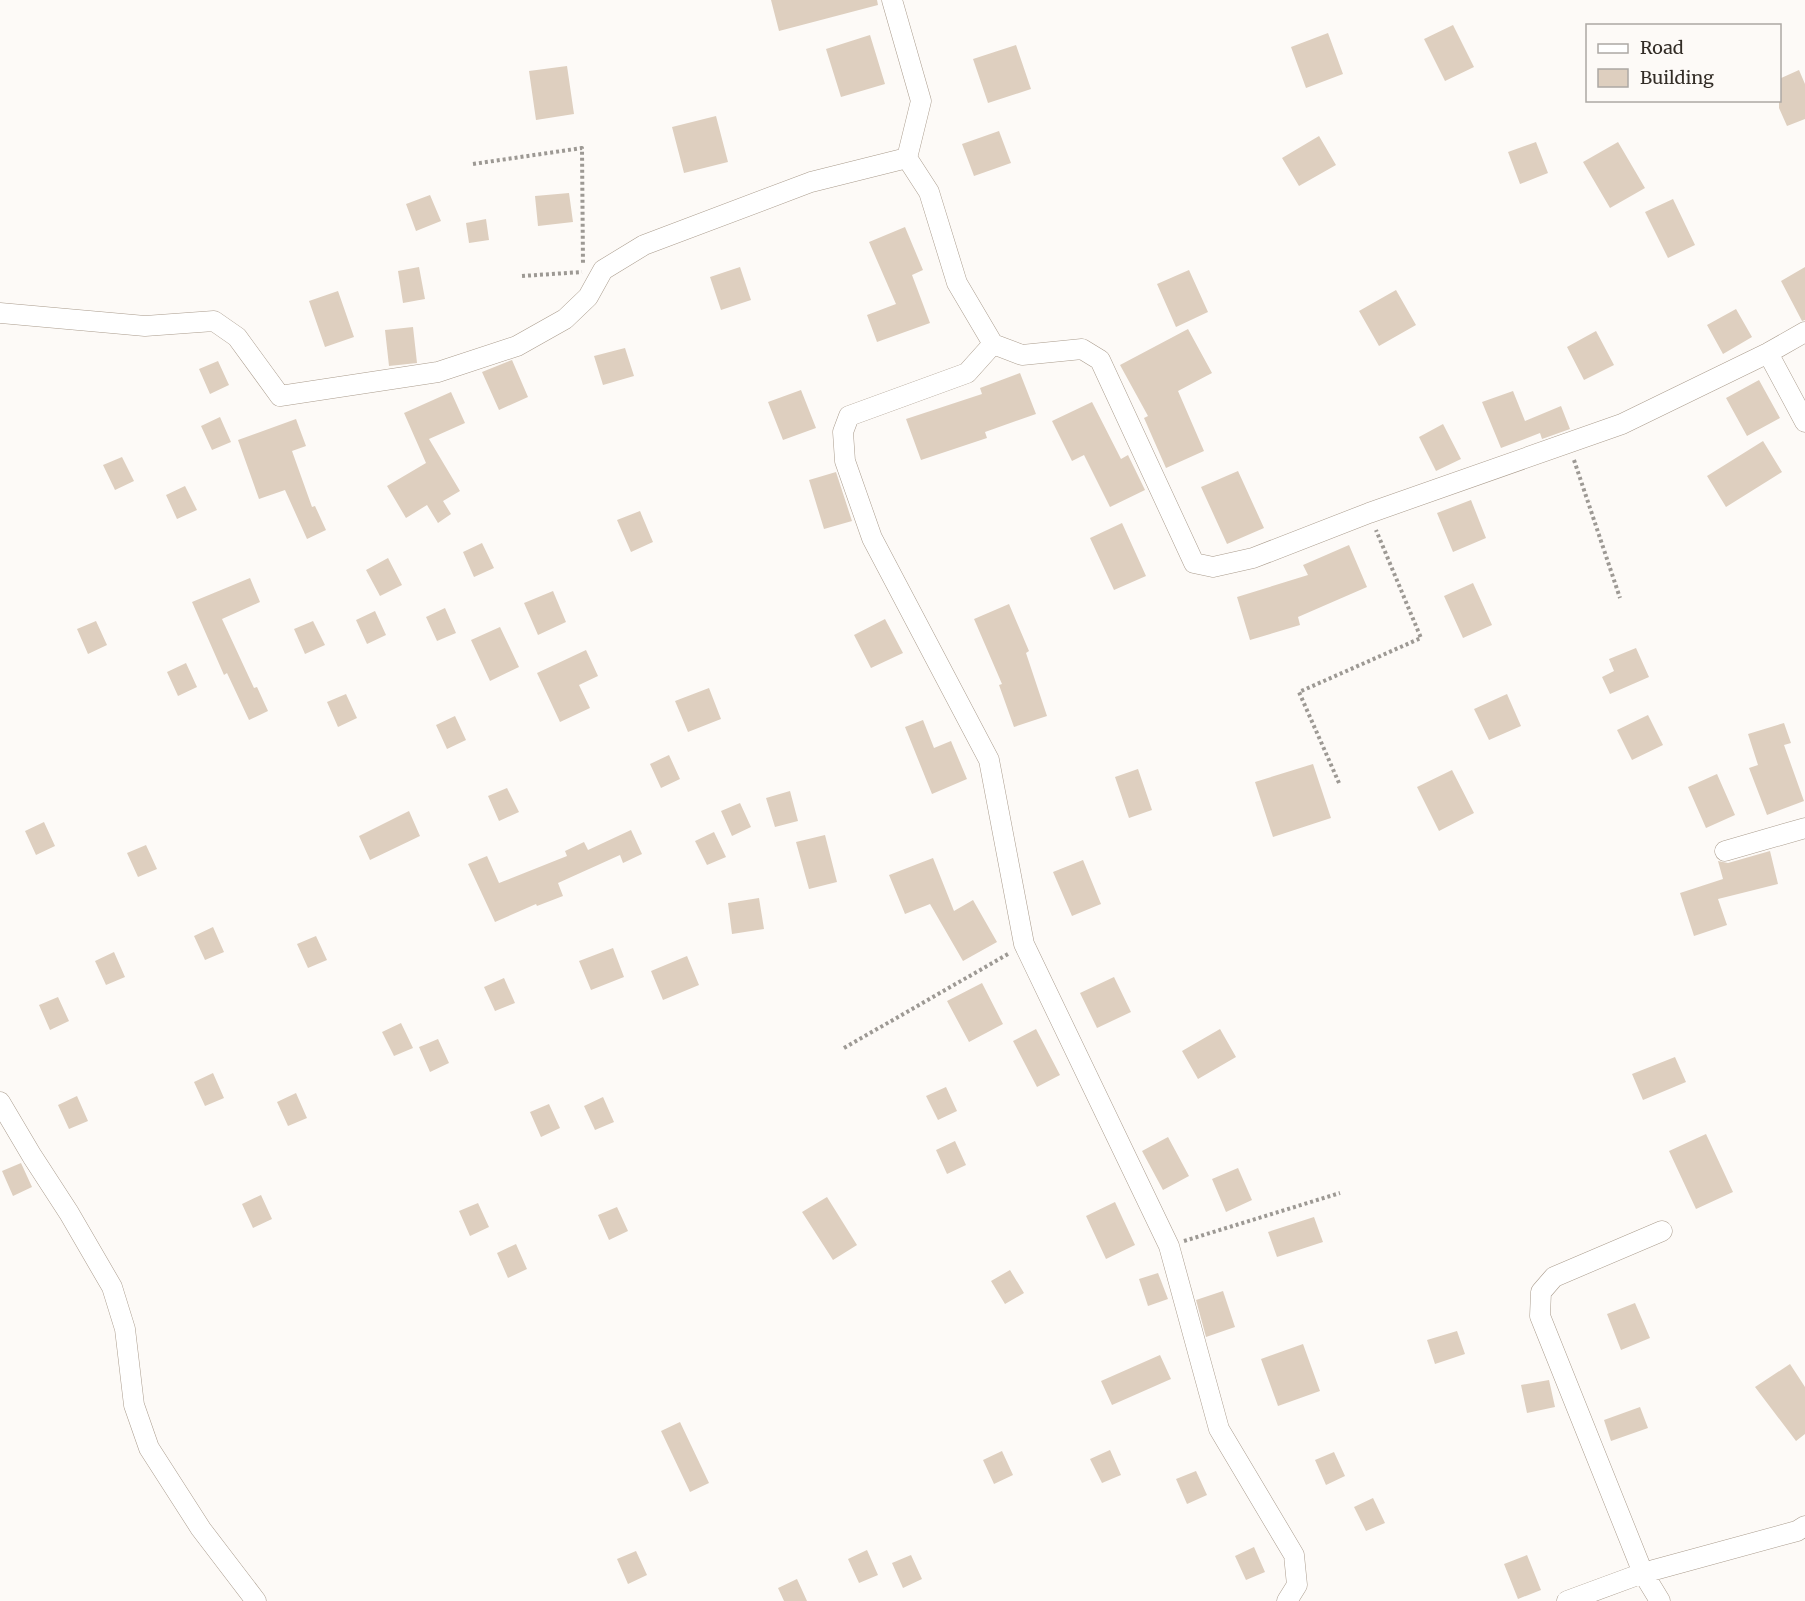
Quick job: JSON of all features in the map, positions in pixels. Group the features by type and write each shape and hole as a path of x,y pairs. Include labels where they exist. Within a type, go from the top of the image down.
{"street":[{"path":"892,0 921,101 907,158 929,192 957,283 993,344 1022,356 1082,349 1100,360 1194,563 1213,567 1253,558 1369,513 1622,424 1768,353 1805,332"},
{"path":"0,313 145,326 214,321 237,337 279,396 438,372 517,346 565,319 588,297 603,270 644,245 811,182 907,158"},
{"path":"993,344 967,373 849,416 843,432 845,462 872,538 989,760 1024,944 1169,1246 1219,1429 1294,1555 1297,1585 1287,1601"},
{"path":"1768,353 1805,422"},
{"path":"1725,851 1805,828"},
{"path":"0,1102 112,1287 125,1329 134,1405 149,1448 201,1529 256,1601"},
{"path":"1660,1601 1643,1573 1540,1316 1541,1292 1554,1277 1662,1231"},
{"path":"1567,1601 1643,1573 1805,1527"}],"path":[{"path":"473,164 582,148 584,272 522,276"},
{"path":"1568,442 1620,598"},
{"path":"1339,783 1299,692 1420,638 1369,513"},
{"path":"843,1048 1024,944"},
{"path":"1169,1246 1340,1192"}],"building":[{"path":"771,0 877,0 878,5 779,31"},
{"path":"1453,25 1474,67 1445,81 1424,39"},
{"path":"1328,33 1343,74 1306,88 1291,47"},
{"path":"870,35 885,84 841,97 826,49"},
{"path":"1016,45 1031,89 988,103 973,59"},
{"path":"567,66 574,114 536,120 529,71"},
{"path":"1799,70 1805,84 1805,119 1787,126 1779,108 1781,78"},
{"path":"716,116 728,162 684,173 672,127"},
{"path":"999,131 1011,163 974,176 962,144"},
{"path":"1319,136 1336,165 1299,186 1282,158"},
{"path":"1536,142 1548,173 1520,184 1508,152"},
{"path":"1618,142 1645,188 1610,208 1583,162"},
{"path":"569,193 573,222 538,226 535,196"},
{"path":"430,195 441,221 416,231 406,204"},
{"path":"1673,199 1695,245 1668,258 1645,212"},
{"path":"486,219 489,240 469,243 466,223"},
{"path":"905,227 923,270 912,275 930,323 877,342 867,315 896,304 869,242"},
{"path":"419,267 425,299 403,303 398,271"},
{"path":"740,267 751,300 721,310 710,277"},
{"path":"1805,267 1805,320 1802,321 1781,281"},
{"path":"1189,270 1208,312 1176,327 1157,284"},
{"path":"1396,290 1416,325 1379,346 1359,311"},
{"path":"338,291 354,337 325,347 309,301"},
{"path":"1736,309 1752,337 1723,354 1707,325"},
{"path":"413,327 417,363 389,366 385,330"},
{"path":"1188,329 1212,373 1178,391 1204,451 1166,468 1144,418 1148,416 1120,365"},
{"path":"1596,331 1614,365 1584,380 1567,347"},
{"path":"625,348 634,376 603,385 594,356"},
{"path":"512,360 528,397 499,410 482,372"},
{"path":"218,361 229,385 210,394 199,369"},
{"path":"1020,373 1036,414 985,432 987,438 921,460 906,419 982,394 980,388"},
{"path":"1759,380 1780,418 1747,436 1726,398"},
{"path":"801,390 816,428 783,440 768,402"},
{"path":"1513,391 1525,421 1561,406 1570,429 1542,439 1540,433 1501,448 1482,402"},
{"path":"451,392 465,423 429,439 460,491 443,501 451,514 438,523 427,505 406,518 387,486 426,463 404,413"},
{"path":"1092,402 1121,459 1128,455 1145,490 1110,507 1084,455 1072,461 1052,421"},
{"path":"220,417 231,442 212,450 201,426"},
{"path":"296,419 306,446 292,451 312,507 315,506 326,530 307,539 285,490 259,499 238,440"},
{"path":"1443,424 1461,459 1436,471 1419,437"},
{"path":"1763,441 1782,472 1726,507 1707,476"},
{"path":"122,457 134,481 115,490 103,465"},
{"path":"1238,471 1264,528 1227,544 1201,487"},
{"path":"836,472 852,521 824,529 809,480"},
{"path":"185,486 197,510 177,519 166,495"},
{"path":"1471,500 1486,538 1453,552 1437,513"},
{"path":"640,511 653,542 631,552 617,520"},
{"path":"1122,523 1146,576 1114,590 1090,538"},
{"path":"482,543 494,568 474,577 463,552"},
{"path":"1349,545 1367,587 1298,617 1300,625 1250,640 1237,597 1308,575 1303,565"},
{"path":"388,558 402,585 380,596 366,570"},
{"path":"250,578 260,602 222,619 254,688 257,687 268,711 249,720 227,673 224,675 192,602"},
{"path":"1473,583 1492,625 1463,638 1444,596"},
{"path":"553,591 566,622 538,635 524,603"},
{"path":"1009,604 1029,651 1026,653 1047,716 1014,727 999,685 1002,684 974,619"},
{"path":"445,608 456,633 437,641 426,617"},
{"path":"375,611 386,635 367,644 356,620"},
{"path":"885,619 903,653 871,668 854,635"},
{"path":"96,621 107,645 88,654 77,629"},
{"path":"313,621 325,645 305,654 294,629"},
{"path":"500,627 519,667 490,681 471,640"},
{"path":"1636,648 1649,677 1610,694 1602,677 1614,671 1609,659"},
{"path":"586,650 598,676 579,685 590,708 560,722 537,673"},
{"path":"186,663 197,687 178,696 167,672"},
{"path":"709,688 721,719 688,732 675,701"},
{"path":"346,694 357,718 338,727 327,702"},
{"path":"1507,694 1521,726 1489,740 1474,709"},
{"path":"1648,715 1663,745 1632,760 1617,730"},
{"path":"455,716 466,740 447,749 436,725"},
{"path":"923,720 934,748 951,741 967,779 932,794 905,727"},
{"path":"1784,723 1791,743 1784,745 1804,801 1767,815 1749,768 1758,765 1748,734"},
{"path":"669,755 680,779 661,788 650,764"},
{"path":"1313,764 1331,818 1273,837 1255,782"},
{"path":"1138,769 1152,810 1129,818 1115,777"},
{"path":"1452,770 1474,813 1439,831 1417,787"},
{"path":"1717,774 1735,815 1706,828 1688,787"},
{"path":"507,788 519,812 499,821 488,796"},
{"path":"790,791 798,821 775,827 766,798"},
{"path":"740,803 751,827 732,836 721,811"},
{"path":"409,811 420,836 370,860 359,836"},
{"path":"44,822 55,846 36,855 25,831"},
{"path":"631,830 642,854 623,863 620,855 558,883 563,896 537,906 536,904 495,922 468,864 487,856 499,883 567,856 565,851 584,842 588,850"},
{"path":"714,832 726,857 707,865 695,841"},
{"path":"825,835 837,882 809,889 796,842"},
{"path":"146,845 157,869 138,877 127,853"},
{"path":"1770,851 1778,884 1718,899 1727,925 1694,936 1680,893 1723,879 1718,861 1728,863"},
{"path":"933,858 954,911 973,900 997,942 963,961 930,904 905,914 889,875"},
{"path":"1083,860 1101,904 1072,916 1053,872"},
{"path":"759,898 764,929 732,934 728,903"},
{"path":"213,927 224,952 205,960 194,936"},
{"path":"316,936 327,960 308,968 297,944"},
{"path":"613,948 624,977 591,990 579,961"},
{"path":"114,952 125,977 106,985 95,961"},
{"path":"687,956 699,985 663,1000 651,971"},
{"path":"1114,977 1131,1012 1097,1028 1080,993"},
{"path":"504,978 515,1003 495,1011 484,987"},
{"path":"982,983 1003,1024 969,1042 947,1001"},
{"path":"58,997 69,1021 50,1030 39,1005"},
{"path":"401,1023 413,1048 394,1056 382,1032"},
{"path":"1036,1029 1060,1075 1037,1087 1013,1041"},
{"path":"1220,1029 1236,1057 1198,1079 1182,1051"},
{"path":"438,1039 449,1063 430,1072 419,1047"},
{"path":"1675,1057 1686,1082 1643,1100 1632,1074"},
{"path":"213,1073 224,1098 205,1106 194,1082"},
{"path":"946,1087 957,1111 938,1120 926,1096"},
{"path":"296,1093 307,1118 288,1126 277,1102"},
{"path":"77,1096 88,1121 69,1129 58,1105"},
{"path":"603,1097 614,1122 595,1130 584,1106"},
{"path":"549,1104 560,1128 541,1137 530,1112"},
{"path":"1706,1134 1733,1192 1696,1209 1669,1151"},
{"path":"1168,1137 1189,1176 1163,1190 1142,1151"},
{"path":"955,1141 966,1165 947,1174 936,1150"},
{"path":"21,1163 32,1187 13,1196 2,1171"},
{"path":"1238,1168 1252,1200 1226,1212 1212,1179"},
{"path":"261,1195 272,1219 253,1228 242,1204"},
{"path":"827,1197 857,1245 833,1260 802,1212"},
{"path":"1115,1202 1135,1245 1106,1259 1086,1216"},
{"path":"478,1203 489,1227 470,1236 459,1211"},
{"path":"617,1207 628,1231 609,1240 598,1215"},
{"path":"1314,1217 1323,1242 1277,1257 1268,1232"},
{"path":"516,1244 527,1269 508,1278 497,1253"},
{"path":"1010,1270 1024,1293 1005,1304 991,1281"},
{"path":"1158,1273 1168,1299 1148,1306 1139,1279"},
{"path":"1223,1291 1235,1327 1206,1337 1196,1300"},
{"path":"1635,1303 1650,1338 1621,1350 1607,1314"},
{"path":"1457,1331 1465,1354 1435,1364 1427,1340"},
{"path":"1303,1344 1320,1391 1278,1406 1261,1359"},
{"path":"1160,1355 1171,1379 1112,1405 1101,1381"},
{"path":"1790,1364 1805,1387 1805,1434 1796,1441 1755,1387"},
{"path":"1549,1380 1555,1407 1527,1413 1521,1385"},
{"path":"1640,1407 1648,1428 1611,1441 1604,1420"},
{"path":"680,1422 709,1483 690,1492 661,1431"},
{"path":"1110,1450 1121,1475 1102,1483 1090,1459"},
{"path":"1002,1451 1013,1475 994,1484 983,1460"},
{"path":"1334,1452 1345,1476 1326,1485 1315,1460"},
{"path":"1196,1471 1207,1495 1187,1504 1176,1479"},
{"path":"1373,1498 1385,1523 1366,1531 1354,1507"},
{"path":"1254,1547 1265,1572 1246,1580 1235,1556"},
{"path":"867,1550 878,1575 859,1583 848,1559"},
{"path":"636,1551 647,1575 628,1584 617,1559"},
{"path":"911,1555 922,1579 903,1588 892,1563"},
{"path":"1527,1555 1541,1590 1518,1599 1504,1564"},
{"path":"797,1579 807,1601 784,1601 778,1588"}]}
